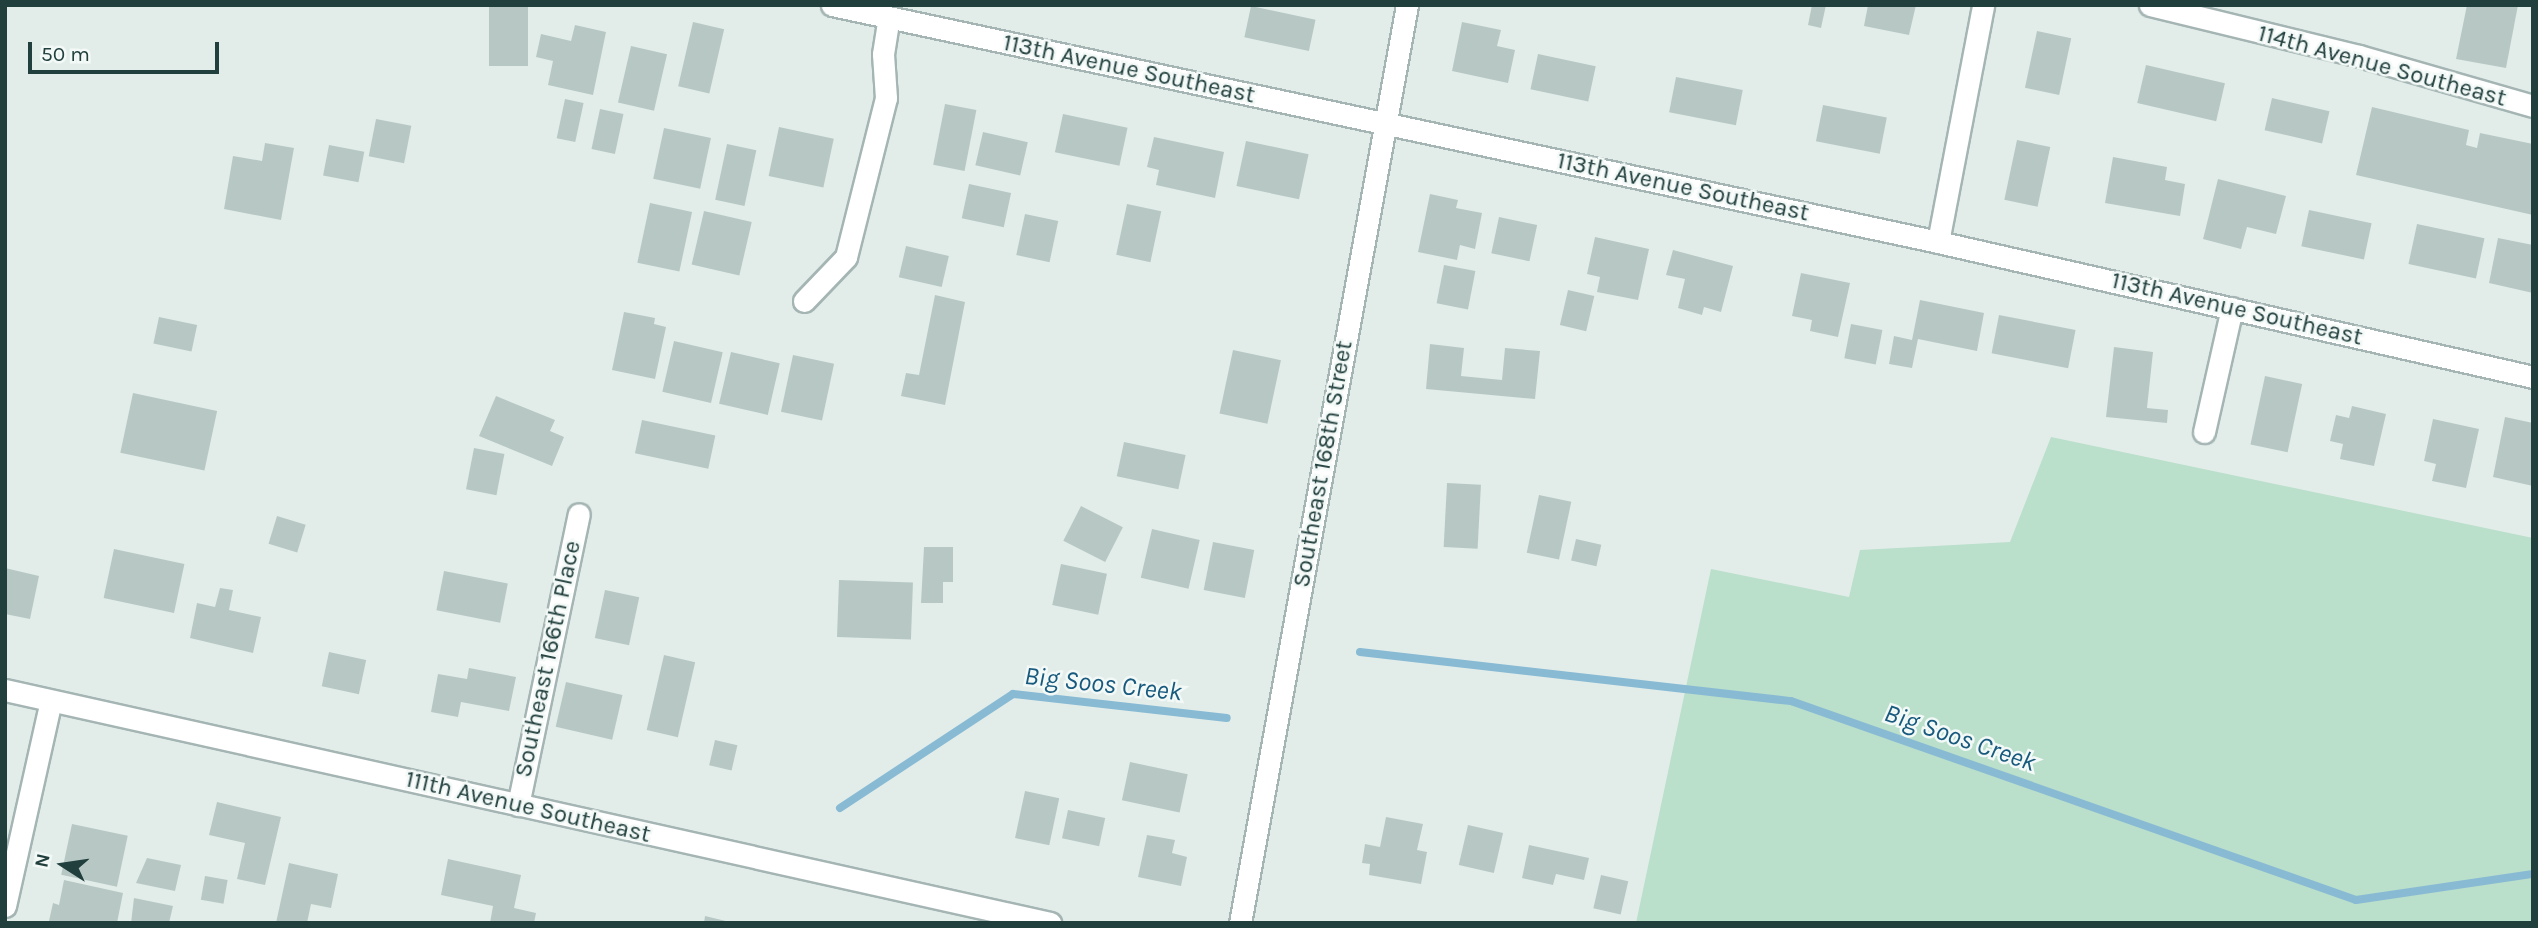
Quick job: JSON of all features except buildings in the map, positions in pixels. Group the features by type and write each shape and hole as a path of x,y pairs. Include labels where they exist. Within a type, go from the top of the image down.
{"street":[{"name":"113th Avenue Southeast","path":"832,5 1938,242 2533,377"},
{"name":"Southeast 168th Street","path":"1240,923 1408,5"},
{"path":"1938,242 1983,5"},
{"name":"114th Avenue Southeast","path":"2150,5 2359,56 2533,106"},
{"path":"804,301 846,257 886,98 883,54 889,17"},
{"path":"2204,432 2232,308"},
{"name":"Southeast 166th Place","path":"518,804 579,514"},
{"name":"111th Avenue Southeast","path":"5,690 1050,923"},
{"path":"5,905 51,701"}],"green space":[{"path":"2051,437 2533,538 2533,923 1636,923 1711,569 1849,597 1860,550 2010,542"}],"waterway":[{"name":"Big Soos Creek","path":"1360,652 1791,701 2356,900 2533,874"},
{"name":"Big Soos Creek","path":"840,808 1013,694 1227,718"}]}
